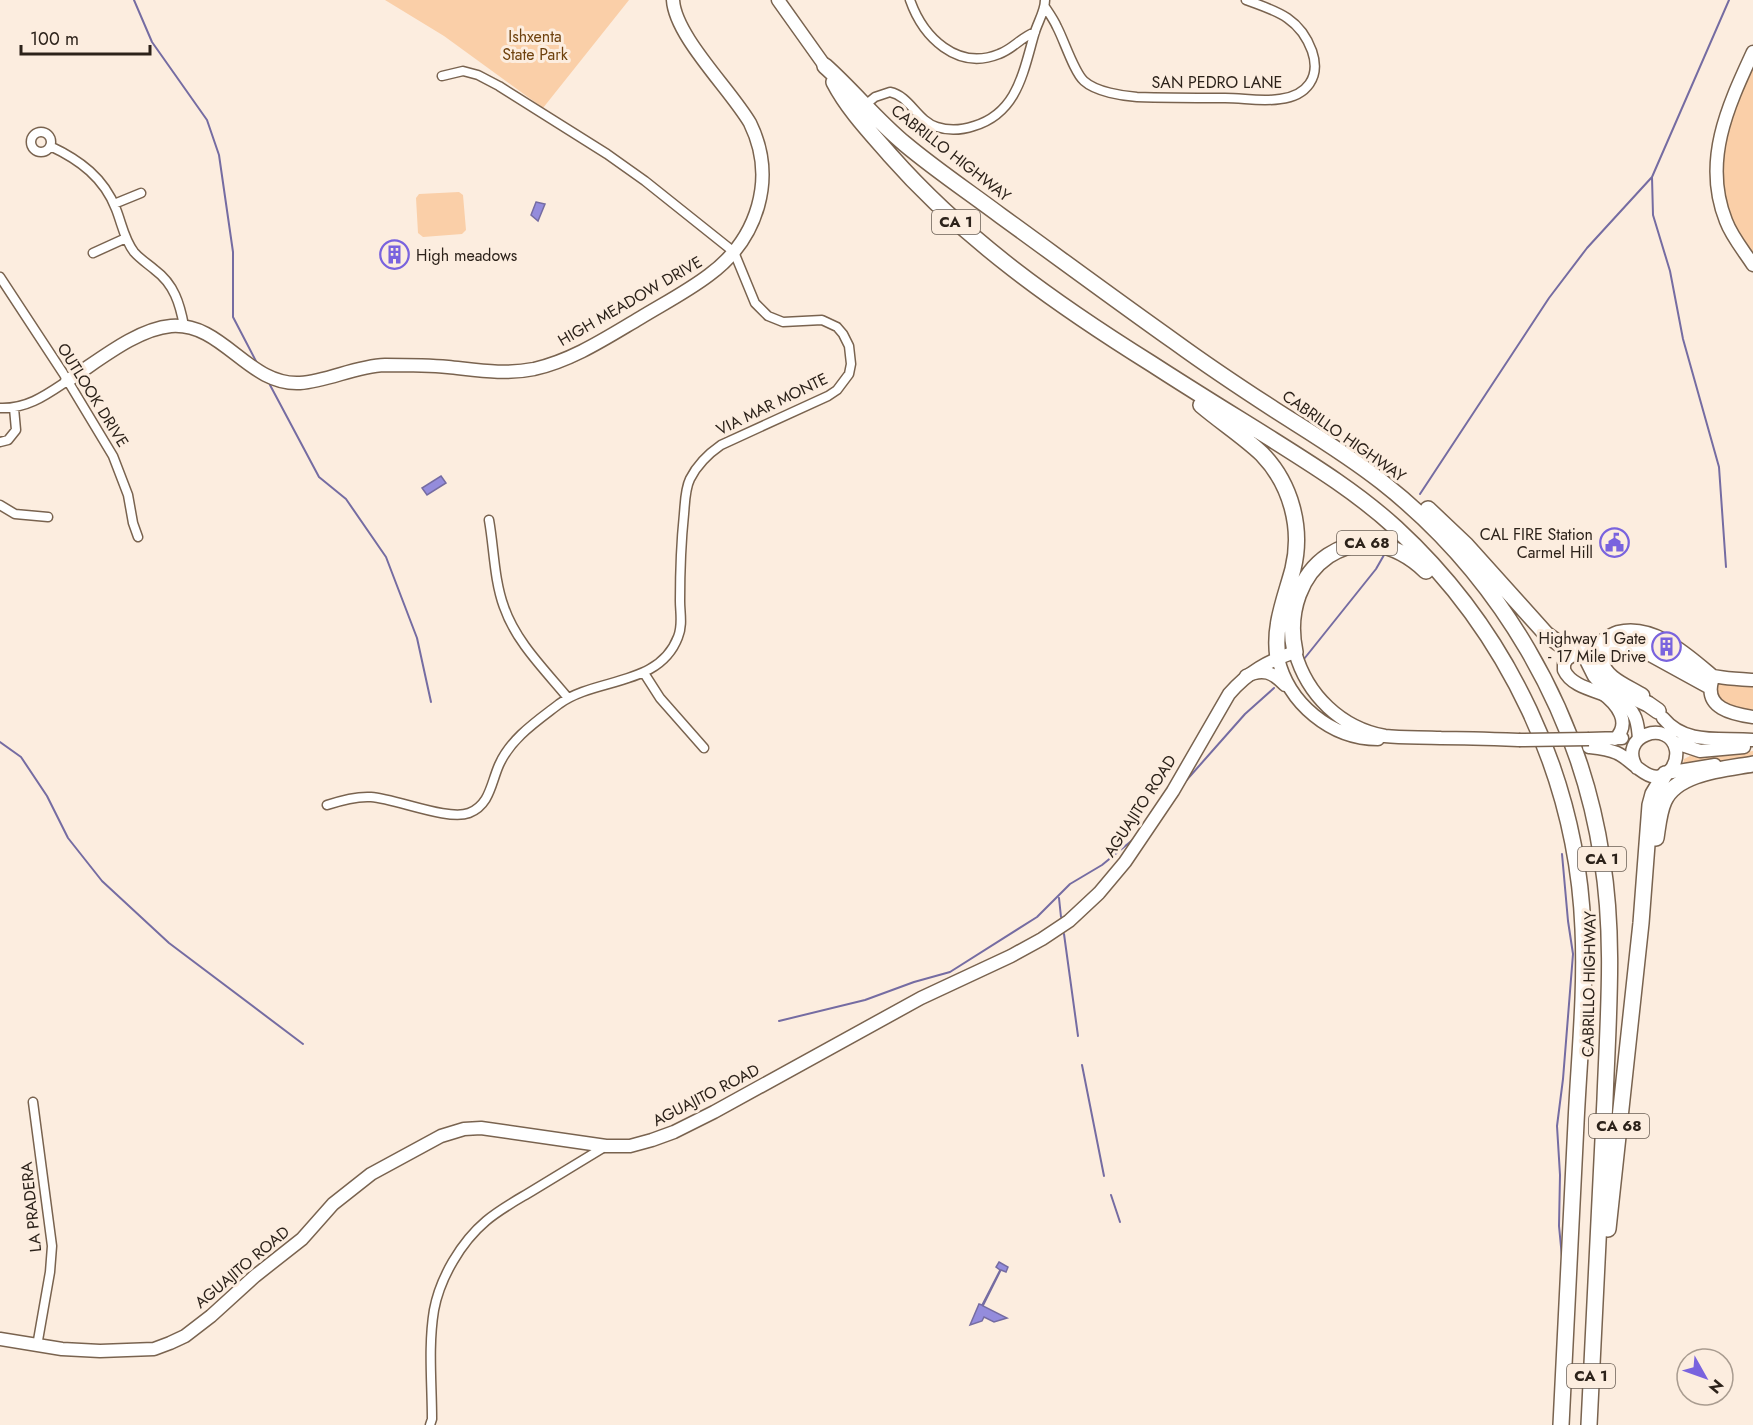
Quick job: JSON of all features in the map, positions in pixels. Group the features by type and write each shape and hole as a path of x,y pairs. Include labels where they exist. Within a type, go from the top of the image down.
{"highway":[{"name":"CABRILLO HIGHWAY","path":"825,66 892,133 921,157 1132,312 1240,387 1365,469 1395,492 1436,530 1468,565 1508,617 1533,658 1554,699 1587,786 1604,869 1609,916 1610,953 1589,1425"},
{"name":"CABRILLO HIGHWAY","path":"825,66 838,90 860,121 937,204 979,243 1029,282 1120,344 1318,469 1370,506 1432,564 1462,600 1504,663 1526,704 1551,764 1571,835 1581,900 1583,984 1562,1425"},
{"path":"1166,373 1189,395 1262,454 1287,491 1294,517 1297,545 1278,620 1278,658"},
{"path":"1365,469 1399,487 1428,510 1466,545 1546,634 1588,659 1601,682 1648,704 1661,714"},
{"name":"CA 68","path":"1295,652 1292,635 1293,616 1296,599 1305,579 1325,557 1357,544 1385,545 1407,555 1435,579 1484,631"},
{"path":"1641,923 1660,815 1669,793 1695,776 1753,764"},
{"path":"1641,923 1650,805 1654,791 1666,773"},
{"name":"CA 68","path":"1594,1327 1606,1246 1641,923"}],"street":[{"name":"HIGH MEADOW DRIVE","path":"184,326 213,337 260,373 287,382 313,381 361,368 383,365 520,371 552,364 582,351 702,280 734,252 752,225 759,207 764,173 756,135 741,108 680,27 674,14 673,0"},
{"path":"910,0 925,29 948,52 959,56 979,58 996,56 1008,51 1022,38 1035,32"},
{"name":"SAN PEDRO LANE","path":"1045,3 1078,72 1084,81 1095,87 1122,96 1137,97 1264,100 1287,98 1305,88 1316,73 1316,64 1308,39 1291,20 1279,12 1246,0"},
{"name":"CABRILLO HIGHWAY","path":"780,1 825,66"},
{"path":"864,106 880,95 894,93 902,97 921,118 936,127 953,130 992,119 1011,99 1023,75 1045,3"},
{"path":"1753,52 1724,125 1715,160 1719,201 1726,222 1753,265"},
{"name":"VIA MAR MONTE","path":"327,805 357,797 372,797 450,815 472,813 484,803 499,764 515,740 567,698 644,673 665,656 674,646 680,629 681,540 686,495 694,470 710,453 721,446 828,396 844,382 851,364 847,340 837,327 822,320 783,322 774,320 762,312 755,303 734,252 606,154 499,86 471,72 463,71 442,76"},
{"path":"0,408 14,408 32,403 138,336 171,326 184,326 177,297 167,280 134,252 126,238 114,204 101,182 79,161 50,146"},
{"path":"114,204 141,193"},
{"path":"93,253 126,238"},
{"name":"OUTLOOK DRIVE","path":"0,277 67,381 120,470 138,537"},
{"path":"0,442 8,440 16,430 14,408"},
{"path":"0,505 15,514 48,517"},
{"path":"489,520 499,591 512,626 567,698"},
{"path":"1637,768 1633,754 1638,739 1636,718 1631,710 1619,701 1574,682 1564,673 1565,661 1618,632 1645,632 1665,640 1679,649 1712,682 1715,702 1720,708 1753,717"},
{"path":"1753,680 1712,682 1635,647 1619,647 1607,656 1603,664 1609,673 1647,698 1678,731 1697,737 1753,740"},
{"name":"AGUAJITO ROAD","path":"0,1338 37,1346 100,1351 154,1349 170,1343 211,1316 255,1276 302,1239 333,1204 371,1173 452,1132 481,1128 606,1146 630,1146 674,1132 921,998 1011,956 1069,921 1099,893 1139,842 1173,791 1225,699 1246,676 1267,663 1295,652"},
{"name":"CA 68","path":"1295,652 1306,681 1326,706 1341,718 1378,734 1589,743 1615,739 1638,739 1654,733 1700,751 1753,746"},
{"name":"CA 68","path":"1278,658 1285,679 1296,697 1323,722 1342,732 1370,739 1394,736"},
{"path":"1246,676 1259,671 1271,673 1296,697"},
{"path":"644,673 660,698 704,748"},
{"path":"1602,693 1617,707 1622,717 1622,730 1615,739"},
{"path":"1661,714 1668,726 1676,758 1673,766 1666,773"},
{"name":"CA 68","path":"1589,743 1617,753 1650,776 1702,766 1753,764"},
{"name":"LA PRADERA","path":"33,1102 52,1246 50,1272 37,1346"},
{"path":"430,1425 432,1419 432,1333 435,1309 441,1286 454,1260 486,1221 606,1146"}],"green space":[{"name":"Ishxenta State Park","path":"385,0 629,0 543,108 444,36"},
{"path":"1753,52 1753,265 1734,236 1716,178 1737,88"},
{"path":"459,192 463,195 466,230 462,234 423,237 418,233 416,198 419,194"},
{"path":"1713,676 1753,680 1753,717 1720,708"},
{"path":"1753,751 1753,759 1683,764 1684,759 1690,756 1705,757"}],"shaded area":[{"path":"536,202 545,204 538,221 531,215"},
{"path":"441,476 446,483 427,495 422,488"},
{"path":"999,1262 1008,1267 1006,1272 1001,1270 983,1306 1007,1318 994,1322 984,1317 982,1321 970,1325 979,1304 982,1305 1000,1270 996,1267"}],"waterway":[{"path":"134,0 152,42 207,120 219,155 233,252 233,317 258,365"},
{"path":"1420,494 1549,298 1587,248 1652,177 1729,0"},
{"path":"1652,177 1653,215 1670,271 1683,339 1719,467 1726,567"},
{"path":"270,385 319,477 346,499 386,557 417,638 431,702"},
{"path":"1304,659 1376,569 1384,555"},
{"path":"1184,783 1245,714 1274,688"},
{"path":"0,742 21,757 47,796 68,838 102,881 169,943 303,1044"},
{"path":"779,1021 865,1000 950,972 1037,917 1070,884 1102,865 1135,838"},
{"path":"1562,854 1573,954 1557,1126 1560,1175 1559,1226 1562,1257"},
{"path":"1059,898 1061,917"},
{"path":"1064,934 1078,1036"},
{"path":"1082,1065 1104,1176"},
{"path":"1111,1195 1120,1222"}],"place":[{"name":"High meadows","path":"395,255"},
{"name":"CAL FIRE Station Carmel Hill","path":"1614,543"},
{"name":"Highway 1 Gate - 17 Mile Drive","path":"1667,647"}]}
